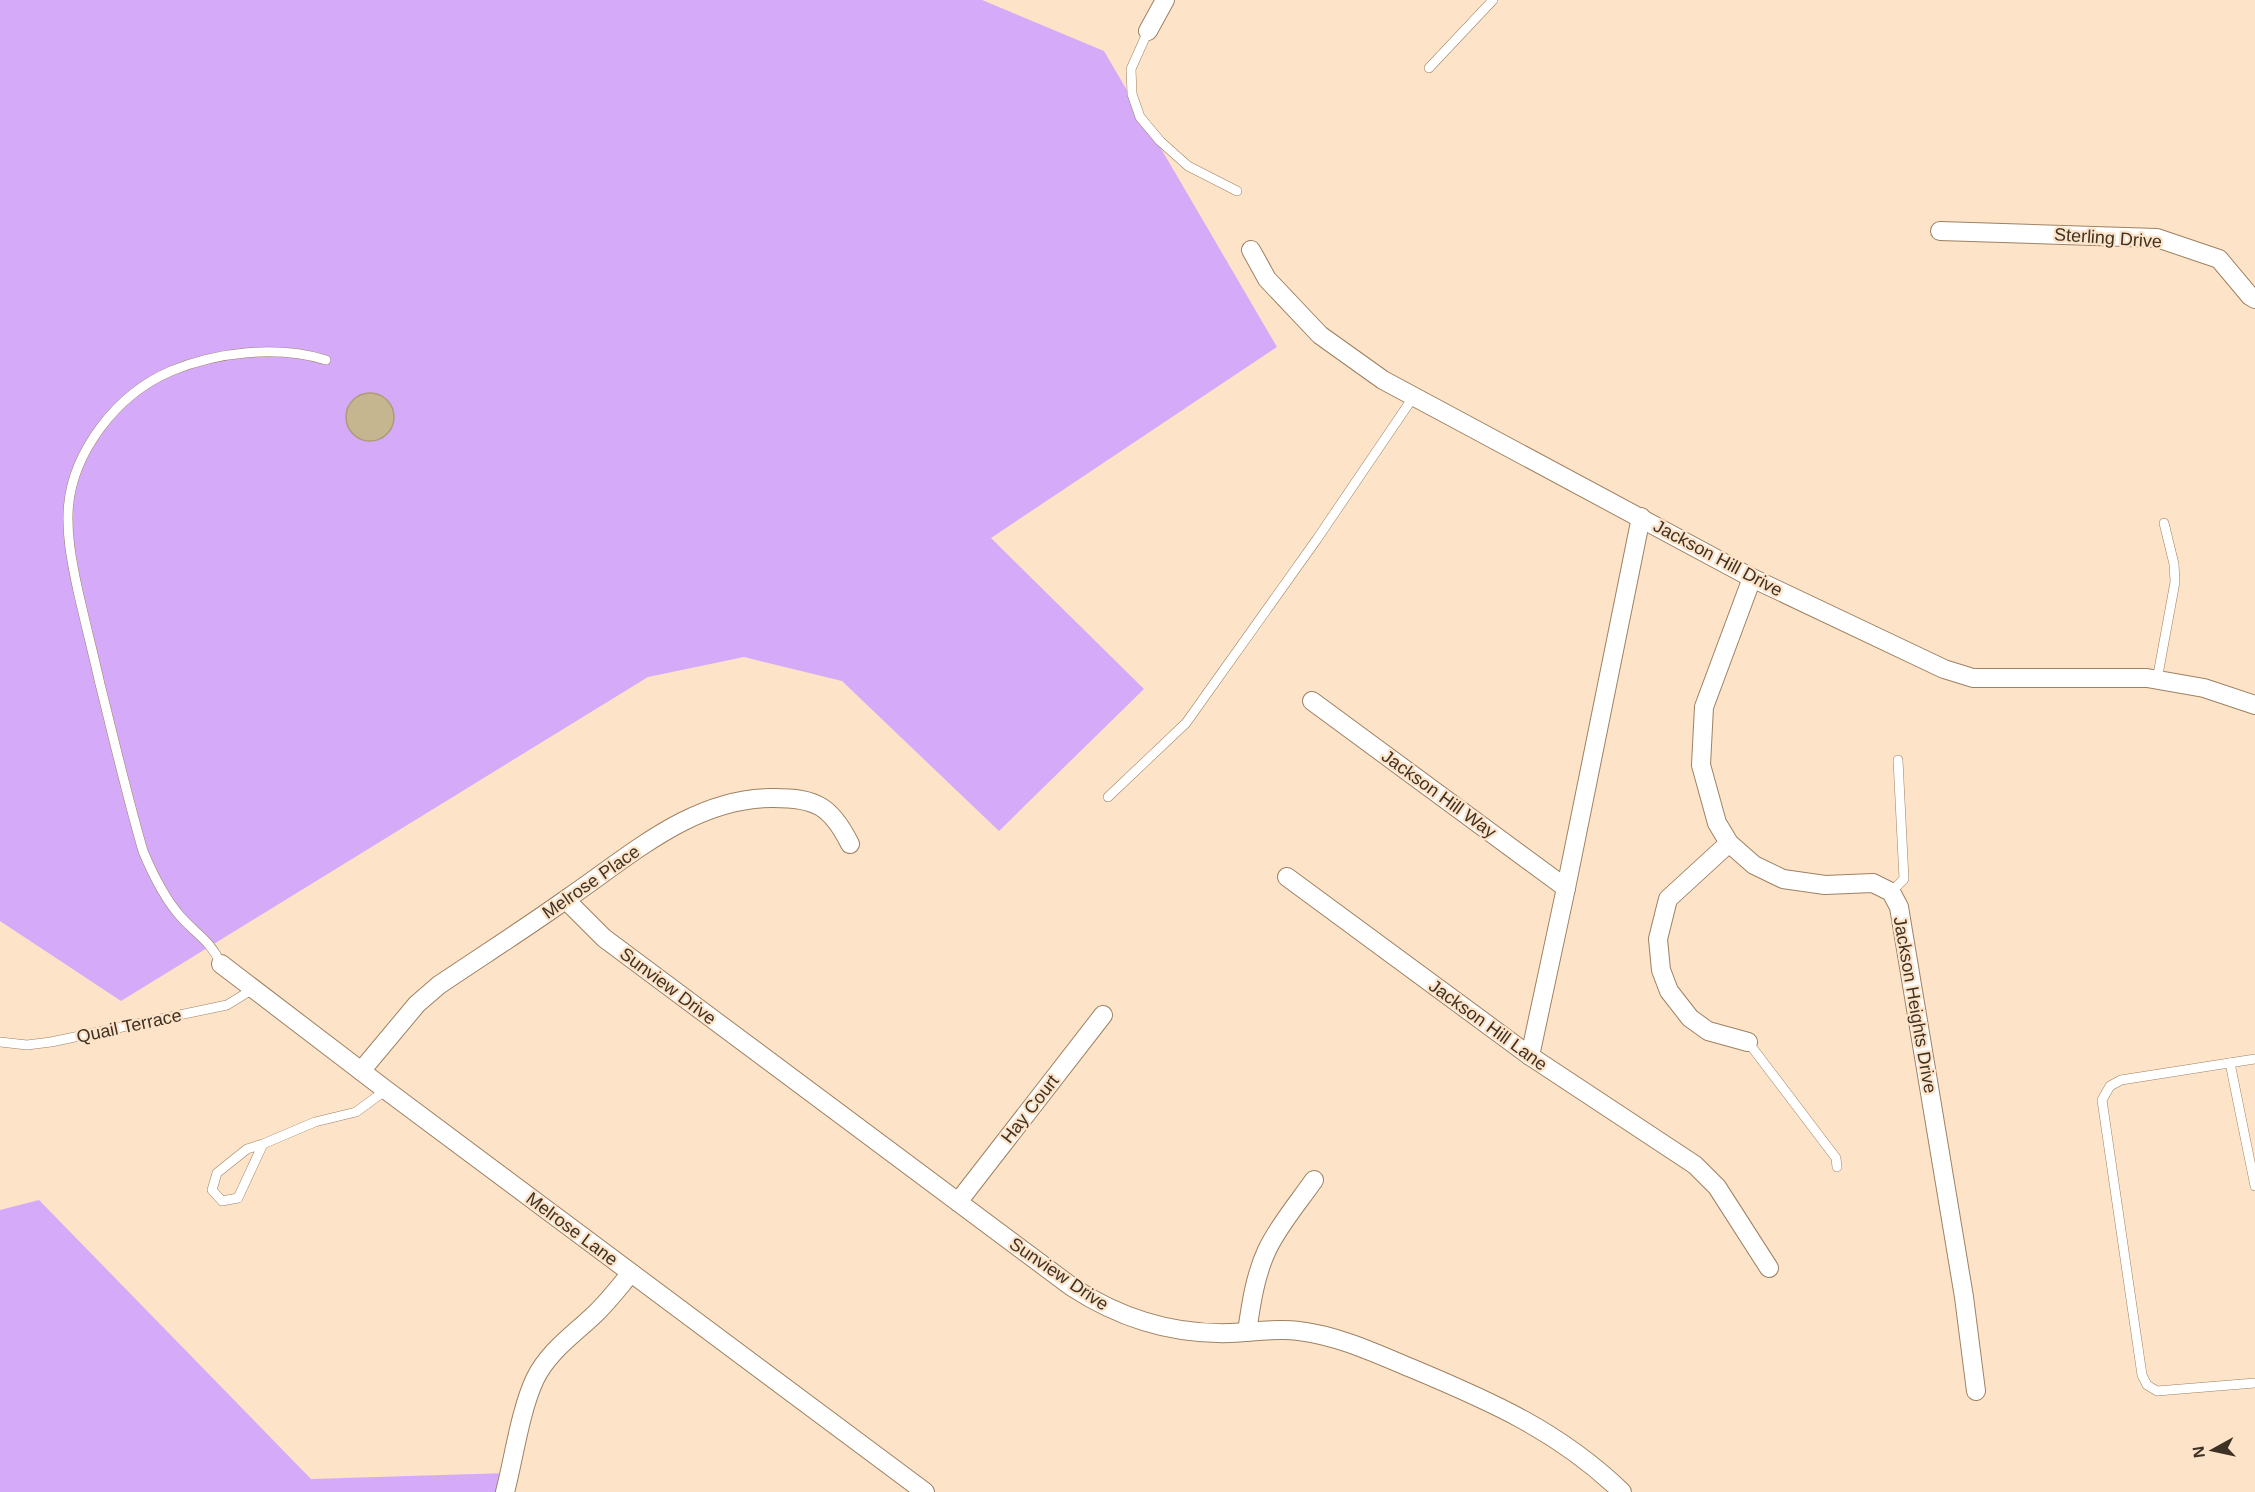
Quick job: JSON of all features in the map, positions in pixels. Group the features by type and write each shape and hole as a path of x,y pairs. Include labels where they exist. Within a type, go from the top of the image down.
{"street":[{"path":"1149,32 1165,0"},
{"name":"Sterling Drive","path":"1940,231 2157,237 2219,259 2255,299"},
{"name":"Jackson Hill Drive","path":"1251,250 1267,279 1320,335 1383,380 1752,578 1944,669 1973,678 2157,680 2204,688 2255,705"},
{"path":"1530,1056 1641,517"},
{"name":"Jackson Heights Drive","path":"1752,578 1704,707 1701,765 1717,823 1730,843 1754,866 1783,879 1825,885 1873,883 1891,892 1899,907 1964,1297 1976,1391"},
{"name":"Jackson Hill Way","path":"1312,700 1566,888"},
{"name":"Melrose Place","path":"361,1071 417,1004 439,985 675,825 717,806 737,801 785,798 811,801 825,809 839,823 850,844"},
{"path":"1730,843 1668,900 1658,939 1661,970 1669,991 1690,1018 1708,1031 1748,1042"},
{"name":"Jackson Hill Lane","path":"1287,877 1530,1056 1695,1165 1717,1187 1769,1268"},
{"name":"Sunview Drive","path":"566,900 604,938 1072,1287 1118,1314 1150,1325 1190,1332 1297,1331 1340,1340 1480,1397 1526,1420 1572,1449 1622,1492"},
{"name":"Melrose Lane","path":"221,964 386,1090 925,1492"},
{"name":"Hay Court","path":"958,1202 1103,1016"},
{"path":"1247,1332 1257,1276 1266,1251 1314,1180"},
{"path":"505,1492 527,1402 535,1379 549,1357 568,1337 595,1315 631,1273"}],"lane":[{"path":"1429,68 1493,0"},
{"path":"1149,32 1131,69 1132,94 1140,117 1160,141 1188,166 1237,191"},
{"path":"221,964 214,947 171,905 143,851 83,614 69,548 67,528 70,492 82,457 105,422 134,393 166,373 190,363 239,354 298,354 326,360"},
{"path":"1108,797 1186,723 1317,539 1414,396"},
{"path":"2157,680 2175,582 2174,564 2164,523"},
{"path":"1891,892 1904,879 1898,760"},
{"name":"Quail Terrace","path":"0,1042 27,1045 51,1042 227,1005 253,989"},
{"path":"1748,1042 1836,1158 1837,1167"},
{"path":"2255,1059 2121,1080 2110,1086 2102,1100 2142,1375 2147,1385 2157,1391 2255,1383"},
{"path":"2230,1063 2255,1186"},
{"path":"263,1144 238,1198 222,1200 212,1190 217,1173 247,1149 315,1122 356,1112 386,1090"}],"shaded area":[{"path":"0,0 982,0 1104,51 1277,347 991,538 1144,689 999,831 842,681 744,657 648,677 121,1001 0,921"},
{"path":"39,1200 311,1479 507,1473 509,1492 0,1492 0,1210"}],"building":[{"path":"365,393 375,393 390,403 394,417 393,426 384,437 375,441 365,441 350,431 346,422 346,412 356,397"}]}
